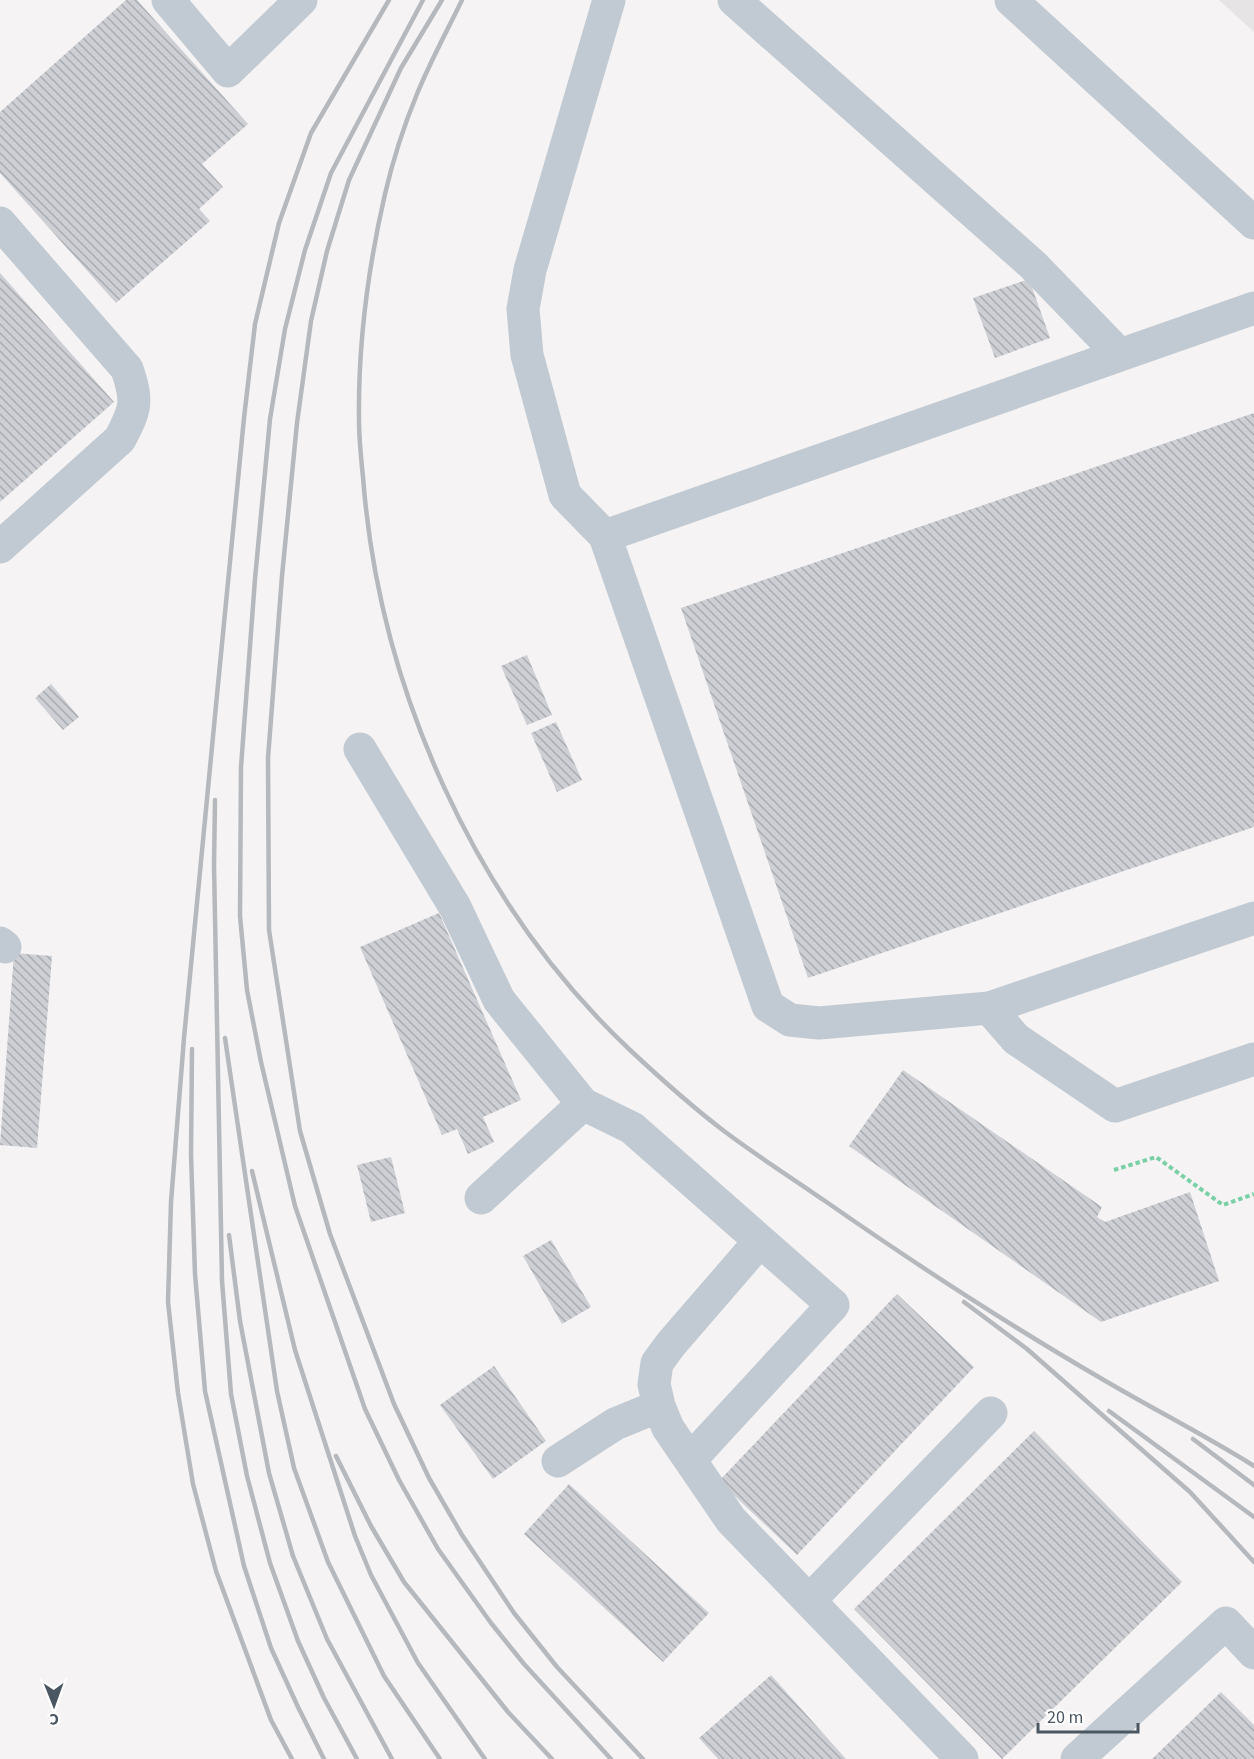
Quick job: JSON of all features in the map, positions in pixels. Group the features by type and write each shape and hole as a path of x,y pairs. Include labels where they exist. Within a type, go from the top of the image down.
{"lane":[{"path":"168,0 228,71 301,0"},
{"path":"609,0 530,270 523,309 527,355 565,495 605,536 768,1006 790,1020 819,1023 989,1008 1254,918"},
{"path":"734,0 1033,265 1120,355"},
{"path":"1011,0 1254,223"},
{"path":"0,223 127,369 135,393 132,417 120,439 0,547"},
{"path":"605,536 1254,308"},
{"path":"360,749 455,907 499,1000 583,1104 632,1128 833,1305 690,1460"},
{"path":"989,1008 1016,1039 1115,1106 1254,1059"},
{"path":"481,1198 583,1104"},
{"path":"760,1241 657,1363 654,1384 659,1406 668,1428 731,1520 963,1759"},
{"path":"558,1461 615,1424 659,1406"},
{"path":"809,1601 991,1413"},
{"path":"1077,1759 1226,1623 1254,1653"}],"path":[{"path":"1114,1170 1156,1157 1223,1205 1254,1194"}],"shaded area":[{"path":"1219,0 1254,0 1254,32"}],"building":[{"path":"126,0 137,0 248,124 202,164 223,187 199,209 210,221 116,303 0,173 0,112"},
{"path":"0,273 114,402 0,502"},
{"path":"1029,279 1050,338 995,358 973,298"},
{"path":"1254,413 1254,827 808,978 681,608"},
{"path":"527,655 552,715 527,725 501,666"},
{"path":"51,684 79,717 63,730 35,698"},
{"path":"556,722 582,780 557,792 531,733"},
{"path":"439,913 521,1100 483,1117 494,1142 468,1154 457,1129 442,1135 360,947"},
{"path":"14,953 52,956 37,1148 0,1145"},
{"path":"903,1070 1102,1207 1097,1217 1105,1222 1190,1192 1219,1281 1101,1322 849,1146"},
{"path":"391,1157 405,1213 371,1222 357,1165"},
{"path":"551,1240 591,1307 562,1324 523,1256"},
{"path":"897,1294 974,1367 797,1555 719,1481"},
{"path":"494,1366 546,1441 493,1479 440,1405"},
{"path":"1034,1431 1182,1582 1002,1759 854,1609"},
{"path":"569,1484 709,1613 663,1662 524,1534"},
{"path":"771,1675 846,1759 718,1759 699,1738"},
{"path":"1221,1692 1254,1725 1254,1759 1152,1759"}],"railway":[{"path":"292,1759 271,1720 216,1571 193,1484 178,1393 168,1302 171,1202 184,1038 255,324 279,223 311,133 389,0"},
{"path":"423,0 331,173 305,250 285,329 270,419 241,767 240,916 247,990 261,1062 295,1206 365,1409 399,1480 438,1549 491,1623 524,1664 611,1759"},
{"path":"442,0 401,68 349,180 327,251 311,321 297,423 268,758 269,930 300,1131 330,1234 394,1404 429,1478 462,1535 514,1613 557,1667 643,1759"},
{"path":"462,0 412,105 385,194 365,306 360,363 359,427 373,556 390,635 414,713 444,788 482,860 525,929 575,992 630,1050 712,1121 858,1224 994,1313 1062,1356 1254,1466"},
{"path":"215,800 214,865 222,1281 231,1394 247,1476 270,1563 298,1641 324,1698 357,1759"},
{"path":"225,1038 277,1391 294,1468 328,1562 384,1676 440,1759"},
{"path":"192,1049 191,1155 195,1274 205,1391 244,1566 271,1648 324,1759"},
{"path":"252,1171 295,1350 355,1536 371,1575 418,1663 485,1759"},
{"path":"229,1235 240,1321 269,1473 293,1556 327,1639 392,1759"},
{"path":"964,1302 1027,1349 1190,1492 1254,1562"},
{"path":"1109,1411 1254,1517"},
{"path":"1193,1439 1254,1485"},
{"path":"336,1456 371,1526 404,1582 508,1712 552,1759"}]}
